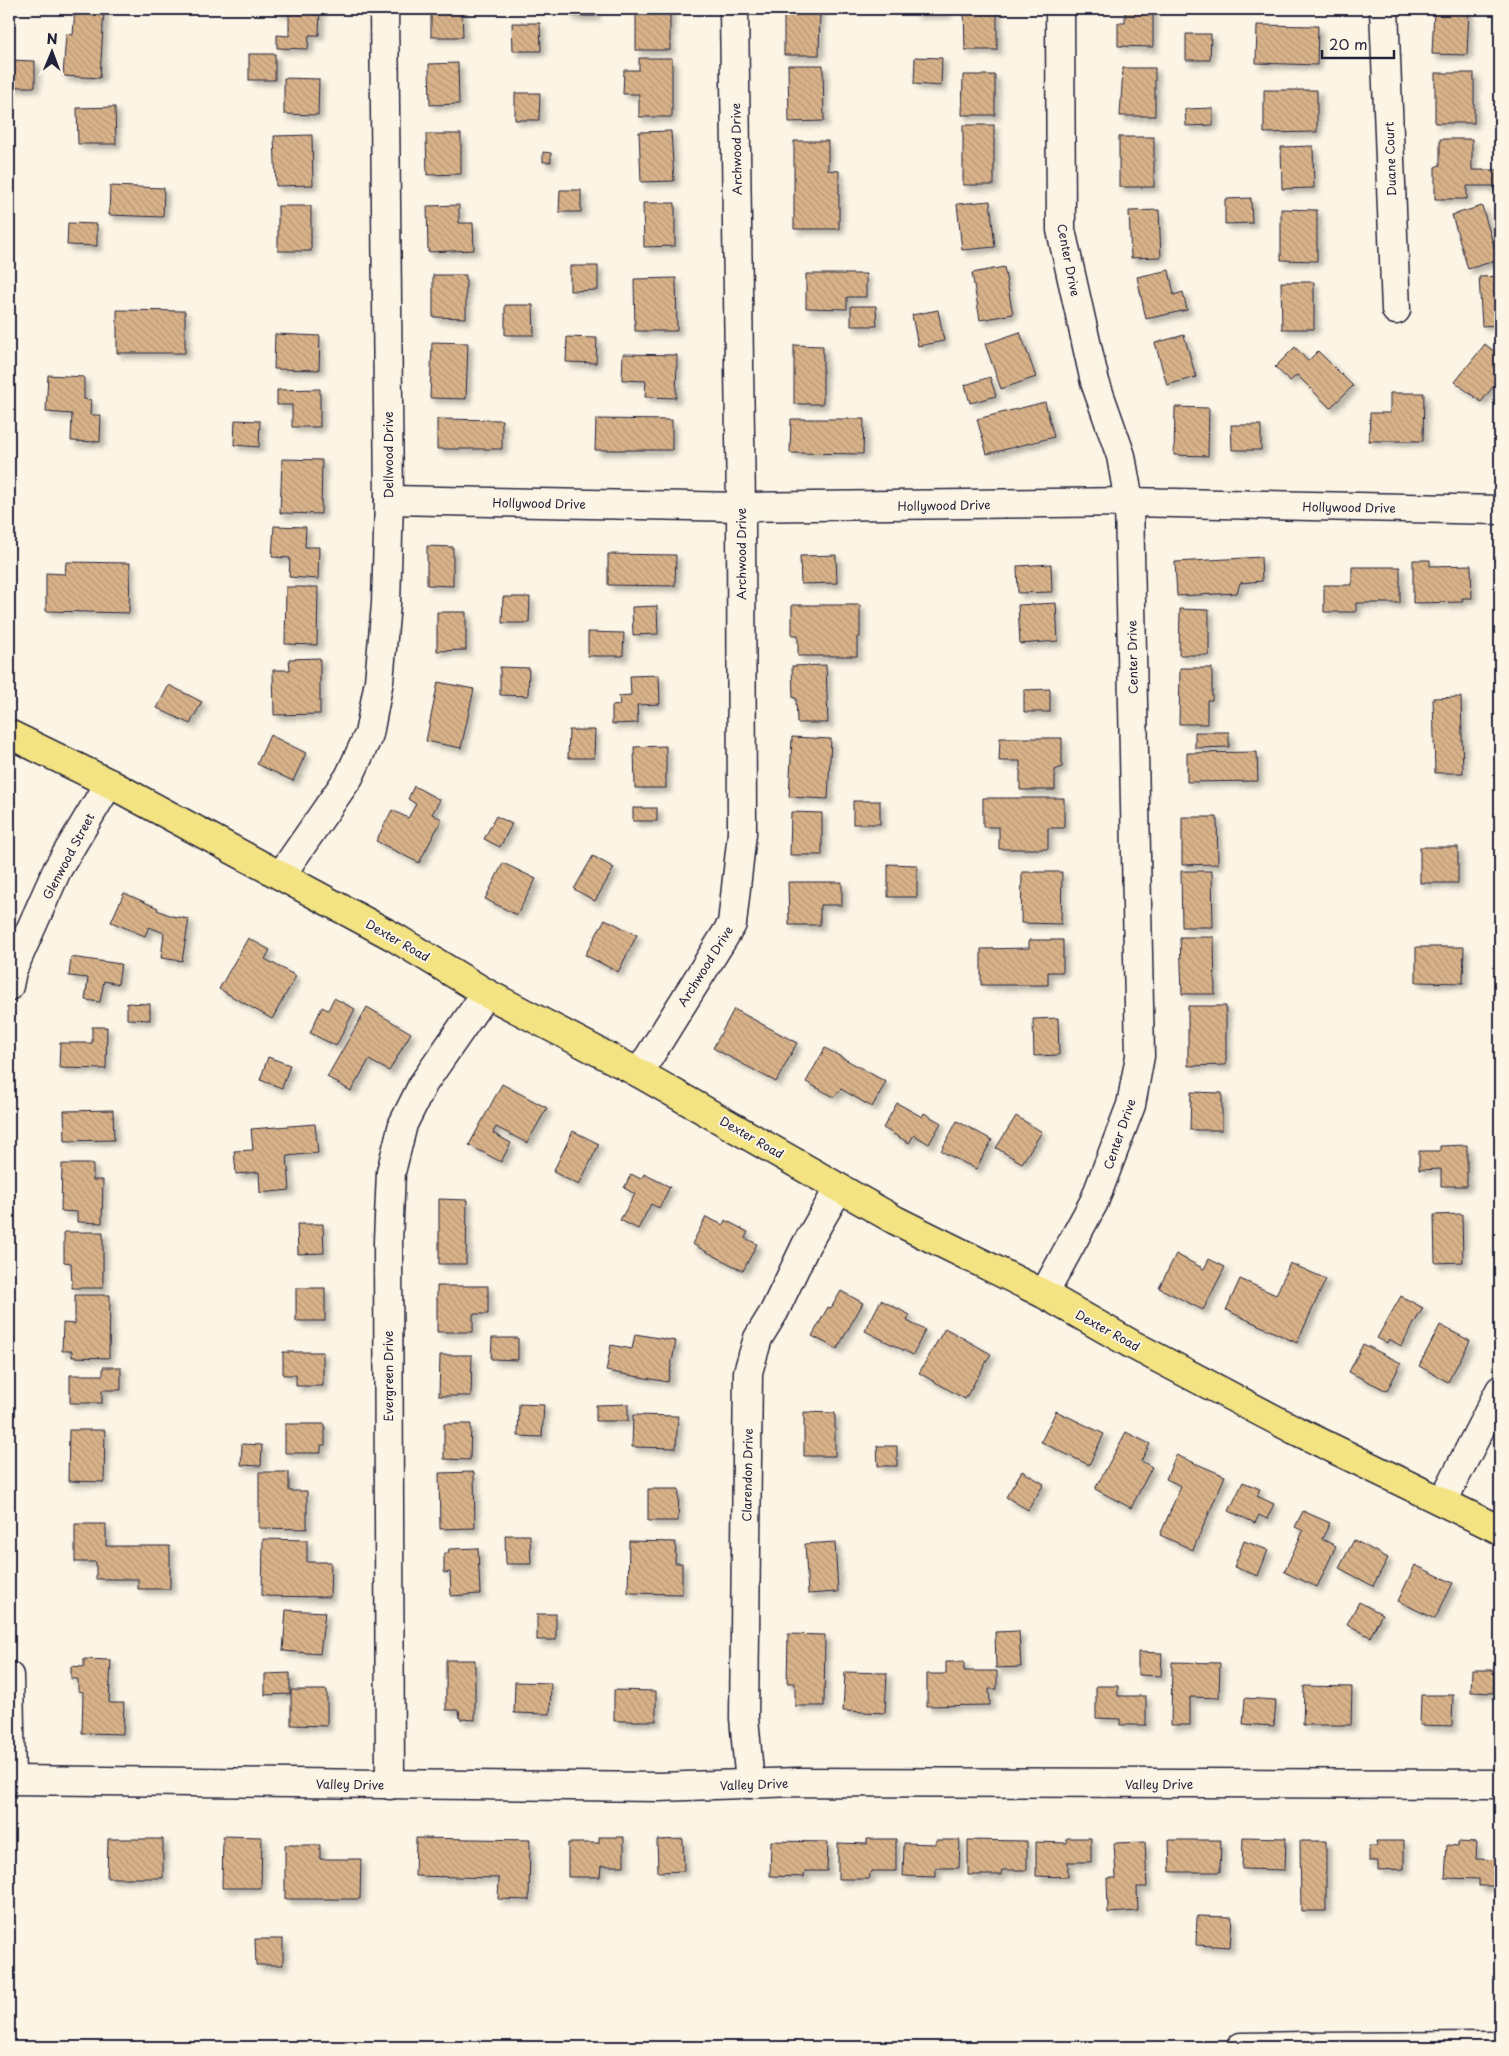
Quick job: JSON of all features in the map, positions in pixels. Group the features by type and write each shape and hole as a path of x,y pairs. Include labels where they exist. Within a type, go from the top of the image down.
{"main road":[{"name":"Dexter Road","path":"9,734 109,783 282,875 394,937 486,993 638,1073 895,1220 1044,1294 1133,1345 1294,1430 1500,1530"}],"street":[{"name":"Dellwood Drive","path":"282,875 349,777 369,734 379,681 386,604 389,500 384,9"},
{"name":"Archwood Drive","path":"638,1073 732,924 742,833 741,507 734,9"},
{"name":"Center Drive","path":"1044,1294 1094,1202 1131,1105 1140,1056 1129,502 1121,456 1095,382 1061,230 1060,9"},
{"name":"Duane Court","path":"1384,9 1396,310"},
{"name":"Hollywood Drive","path":"389,500 741,507 1129,502 1500,510"},
{"name":"Glenwood Street","path":"9,986 12,971 57,870 109,783"},
{"name":"Evergreen Drive","path":"390,1785 388,1241 391,1172 403,1124 424,1084 486,993"},
{"name":"Clarendon Drive","path":"750,1784 744,1718 748,1372 758,1338 774,1312 806,1245 839,1188"},
{"path":"1442,1501 1500,1390"},
{"path":"9,1676 10,1780"},
{"name":"Valley Drive","path":"10,1780 660,1787 750,1784 1500,1784"},
{"path":"1241,2047 1500,2046"}],"building":[{"path":"75,9 104,9 100,78 63,76 66,34 73,35"},
{"path":"276,9 320,9 319,35 309,35 308,49 277,48 277,35 289,36 289,13 276,12"},
{"path":"431,9 462,9 463,37 431,37"},
{"path":"570,9 595,9 595,16 570,16"},
{"path":"636,9 670,9 670,50 636,50"},
{"path":"784,9 820,9 819,55 784,55"},
{"path":"915,9 947,9 947,13 915,14"},
{"path":"964,9 997,9 997,50 965,50"},
{"path":"1125,9 1153,9 1153,47 1118,46 1118,23 1125,23"},
{"path":"1434,9 1469,9 1467,55 1432,54"},
{"path":"512,23 540,23 541,51 513,51"},
{"path":"1257,25 1318,26 1317,65 1256,63"},
{"path":"1186,34 1211,34 1210,60 1186,60"},
{"path":"249,54 275,54 275,80 249,80"},
{"path":"915,57 942,58 941,86 914,84"},
{"path":"639,58 672,58 672,117 639,117 639,94 623,94 624,70 639,70"},
{"path":"9,60 35,61 35,87 9,87"},
{"path":"458,63 459,104 430,105 429,64"},
{"path":"788,65 823,65 824,121 789,122"},
{"path":"1123,68 1155,68 1155,116 1120,116"},
{"path":"1435,73 1474,73 1474,123 1435,123"},
{"path":"963,75 995,75 995,115 962,115"},
{"path":"284,78 319,79 318,115 284,114"},
{"path":"1264,90 1317,90 1317,132 1264,133"},
{"path":"515,93 540,93 539,120 515,120"},
{"path":"115,107 116,144 78,144 77,108"},
{"path":"1213,108 1213,125 1186,126 1185,109"},
{"path":"963,125 994,125 994,185 963,185"},
{"path":"671,131 674,181 641,182 639,132"},
{"path":"426,134 461,134 461,174 427,175"},
{"path":"312,135 313,185 276,186 274,136"},
{"path":"1119,137 1154,137 1154,187 1119,187"},
{"path":"1440,139 1472,139 1472,170 1500,170 1500,186 1467,186 1467,199 1435,199 1435,167 1440,165"},
{"path":"794,141 828,141 828,170 839,171 839,229 794,229"},
{"path":"1313,146 1314,188 1282,189 1281,147"},
{"path":"543,152 551,153 551,162 543,162"},
{"path":"110,186 164,188 163,217 109,215"},
{"path":"560,190 581,190 581,212 559,212"},
{"path":"1251,198 1252,223 1225,224 1225,199"},
{"path":"990,201 995,247 962,250 957,204"},
{"path":"643,203 675,203 675,246 644,247"},
{"path":"459,205 459,223 473,223 474,250 428,252 427,206"},
{"path":"278,206 311,206 311,251 278,251"},
{"path":"1482,206 1498,260 1468,269 1452,215"},
{"path":"1281,209 1317,210 1317,261 1281,260"},
{"path":"1159,210 1161,257 1131,258 1129,211"},
{"path":"68,223 97,224 97,246 67,245"},
{"path":"570,266 598,266 598,290 570,291"},
{"path":"1004,267 1013,314 980,320 972,273"},
{"path":"1169,270 1174,295 1183,292 1187,310 1146,319 1137,277"},
{"path":"806,274 866,274 866,297 847,297 847,309 806,308"},
{"path":"433,275 466,275 466,318 433,317"},
{"path":"1500,276 1500,325 1482,326 1479,277"},
{"path":"676,278 677,331 635,331 634,279"},
{"path":"1281,282 1314,282 1314,329 1282,329"},
{"path":"505,305 533,305 534,335 505,335"},
{"path":"851,306 876,306 877,326 851,326"},
{"path":"117,310 185,311 185,353 117,353"},
{"path":"938,310 944,341 918,346 912,315"},
{"path":"1020,332 1036,377 1001,389 985,344"},
{"path":"275,334 320,336 319,370 274,369"},
{"path":"1184,335 1196,377 1167,385 1155,343"},
{"path":"567,337 597,338 596,363 566,362"},
{"path":"432,342 468,343 466,399 430,398"},
{"path":"1485,344 1500,356 1500,378 1481,402 1455,382"},
{"path":"794,345 823,346 823,404 794,404"},
{"path":"1295,347 1308,361 1318,351 1353,386 1330,408 1297,375 1290,381 1275,367"},
{"path":"623,354 677,355 676,398 645,397 646,381 622,380"},
{"path":"48,375 84,377 84,399 91,400 90,415 101,415 100,442 71,441 72,414 46,412"},
{"path":"990,377 996,396 970,403 965,385"},
{"path":"320,389 320,427 292,427 292,405 277,405 277,390"},
{"path":"1390,393 1424,393 1423,441 1369,441 1370,413 1390,413"},
{"path":"1045,402 1054,437 987,454 977,419"},
{"path":"1175,407 1209,408 1208,456 1174,455"},
{"path":"437,419 502,420 502,449 437,449"},
{"path":"596,419 672,420 672,450 595,450"},
{"path":"791,419 864,419 863,454 790,453"},
{"path":"235,420 260,421 259,447 234,445"},
{"path":"1231,425 1261,425 1261,450 1232,450"},
{"path":"282,459 322,460 321,514 280,513"},
{"path":"274,526 306,527 305,547 319,547 318,579 289,577 290,558 272,557"},
{"path":"427,546 453,547 453,586 427,585"},
{"path":"608,554 676,555 675,586 608,585"},
{"path":"836,555 837,583 801,584 800,556"},
{"path":"1261,557 1262,581 1240,583 1237,593 1177,596 1175,562"},
{"path":"1413,560 1430,560 1430,566 1471,565 1472,598 1462,598 1463,602 1413,603"},
{"path":"66,562 130,563 129,613 46,611 46,573 65,574"},
{"path":"1051,564 1052,592 1018,593 1017,566"},
{"path":"1352,567 1400,567 1400,603 1356,603 1356,612 1324,612 1324,585 1352,585"},
{"path":"286,587 318,587 317,645 285,644"},
{"path":"503,597 530,597 529,623 502,623"},
{"path":"1056,603 1058,641 1020,644 1018,605"},
{"path":"792,605 860,605 860,637 857,637 857,656 798,656 798,635 792,635"},
{"path":"657,606 658,634 633,635 632,607"},
{"path":"1180,609 1209,610 1209,655 1179,655"},
{"path":"437,612 466,612 466,650 437,651"},
{"path":"588,632 624,633 623,656 588,656"},
{"path":"320,658 320,714 274,715 273,670 290,670 289,659"},
{"path":"826,665 828,723 797,723 796,698 793,698 792,666"},
{"path":"500,667 529,668 528,696 500,695"},
{"path":"1180,668 1212,668 1212,700 1207,700 1207,724 1179,724"},
{"path":"659,675 660,704 637,705 638,723 612,724 612,706 620,705 619,696 631,695 630,676"},
{"path":"438,682 474,689 461,748 426,741"},
{"path":"169,685 202,702 190,724 157,708"},
{"path":"1050,689 1050,712 1024,712 1024,690"},
{"path":"1461,697 1463,773 1435,773 1433,698"},
{"path":"569,730 595,730 594,758 568,758"},
{"path":"1195,732 1229,732 1229,747 1195,748"},
{"path":"270,735 306,753 293,781 257,764"},
{"path":"792,737 831,739 828,799 789,797"},
{"path":"1000,738 1062,738 1062,767 1055,770 1055,790 1020,790 1020,761 999,761"},
{"path":"666,746 666,788 635,788 634,747"},
{"path":"1257,752 1258,781 1187,782 1187,753"},
{"path":"414,786 440,800 432,814 442,819 419,863 376,841 392,810 408,818 416,804 408,799"},
{"path":"983,798 1064,798 1064,828 1048,828 1048,849 999,849 999,827 983,827"},
{"path":"853,801 880,801 880,824 853,824"},
{"path":"633,808 657,808 657,821 633,821"},
{"path":"791,812 822,813 822,855 790,855"},
{"path":"496,816 512,824 500,847 484,839"},
{"path":"1182,817 1217,817 1218,864 1182,865"},
{"path":"1420,847 1458,847 1458,883 1420,883"},
{"path":"593,856 614,868 595,901 574,889"},
{"path":"503,863 536,879 517,915 485,899"},
{"path":"888,864 917,865 917,897 888,897"},
{"path":"1181,871 1212,871 1213,927 1182,927"},
{"path":"1022,872 1062,872 1061,924 1021,923"},
{"path":"788,882 842,882 842,905 820,905 820,925 789,925"},
{"path":"124,893 172,916 189,919 182,961 161,958 164,933 149,927 145,936 111,922"},
{"path":"605,919 637,935 618,972 585,955"},
{"path":"1180,937 1214,937 1215,994 1182,994"},
{"path":"248,938 270,950 265,959 296,976 272,1019 219,989"},
{"path":"1029,940 1063,940 1063,972 1048,972 1048,985 981,985 981,949 1029,948"},
{"path":"1416,947 1464,947 1463,983 1416,982"},
{"path":"71,957 121,964 118,984 104,981 100,1002 85,1000 88,978 69,976"},
{"path":"334,998 355,1009 336,1046 310,1033 322,1007 328,1010"},
{"path":"127,1003 150,1004 150,1020 127,1019"},
{"path":"1188,1006 1226,1006 1226,1065 1188,1066"},
{"path":"367,1007 411,1033 389,1071 369,1060 351,1091 327,1077"},
{"path":"734,1009 797,1043 776,1082 713,1048"},
{"path":"1058,1018 1059,1055 1034,1056 1033,1019"},
{"path":"92,1027 107,1027 106,1069 59,1068 60,1043 92,1043"},
{"path":"825,1048 886,1082 872,1107 841,1089 834,1097 806,1082"},
{"path":"268,1057 290,1065 282,1088 260,1080"},
{"path":"502,1084 547,1108 527,1143 496,1127 493,1133 511,1143 501,1162 469,1145"},
{"path":"1191,1092 1222,1093 1222,1130 1190,1130"},
{"path":"897,1103 922,1117 924,1113 941,1123 929,1144 914,1135 909,1143 883,1128"},
{"path":"113,1110 114,1140 65,1141 64,1111"},
{"path":"1016,1116 1042,1132 1022,1163 996,1148"},
{"path":"957,1121 992,1140 976,1169 941,1151"},
{"path":"315,1124 318,1153 287,1156 290,1190 260,1193 259,1172 236,1174 234,1151 253,1150 251,1129"},
{"path":"573,1131 599,1144 579,1185 553,1172"},
{"path":"1467,1145 1467,1186 1441,1186 1441,1169 1419,1170 1419,1151 1440,1151 1440,1146"},
{"path":"62,1164 93,1164 93,1180 103,1180 102,1223 77,1222 77,1212 61,1211"},
{"path":"631,1174 641,1179 644,1174 670,1187 659,1208 651,1204 638,1229 620,1220 635,1194 624,1188"},
{"path":"439,1199 467,1200 466,1264 439,1264"},
{"path":"1462,1214 1463,1262 1435,1263 1434,1215"},
{"path":"706,1217 723,1225 725,1220 748,1232 745,1238 757,1244 743,1271 692,1244"},
{"path":"297,1224 323,1224 324,1253 298,1254"},
{"path":"64,1232 103,1232 103,1288 72,1288 71,1263 64,1262"},
{"path":"1176,1254 1204,1269 1209,1259 1225,1267 1203,1310 1159,1288"},
{"path":"1290,1263 1326,1279 1297,1343 1226,1310 1240,1279 1276,1295"},
{"path":"437,1286 488,1286 488,1314 473,1314 473,1332 437,1332"},
{"path":"296,1288 325,1288 325,1321 296,1321"},
{"path":"841,1291 863,1303 837,1349 812,1336 828,1307 831,1308"},
{"path":"75,1295 110,1295 109,1358 72,1357 72,1351 62,1351 63,1323 75,1324"},
{"path":"1401,1296 1423,1308 1401,1346 1389,1339 1387,1343 1377,1338"},
{"path":"881,1300 910,1315 907,1321 925,1330 913,1355 865,1331"},
{"path":"1440,1325 1470,1341 1448,1382 1419,1366"},
{"path":"945,1328 991,1354 965,1399 919,1373"},
{"path":"635,1334 676,1341 668,1382 606,1371 611,1345 632,1349"},
{"path":"492,1338 518,1338 518,1360 491,1359"},
{"path":"1363,1344 1401,1363 1387,1391 1349,1372"},
{"path":"283,1352 323,1352 323,1386 296,1386 296,1375 283,1375"},
{"path":"440,1355 472,1355 471,1396 439,1396"},
{"path":"103,1367 121,1367 121,1390 102,1390 102,1403 70,1403 70,1375 103,1375"},
{"path":"519,1404 544,1405 542,1437 518,1436"},
{"path":"628,1404 628,1421 596,1421 596,1405"},
{"path":"1056,1411 1104,1434 1089,1465 1041,1442"},
{"path":"804,1412 835,1413 835,1456 804,1456"},
{"path":"633,1415 678,1416 676,1448 632,1447"},
{"path":"285,1424 325,1424 325,1445 321,1445 321,1453 285,1453"},
{"path":"444,1424 471,1424 470,1460 444,1459"},
{"path":"69,1430 105,1430 104,1482 68,1481"},
{"path":"1126,1432 1150,1444 1141,1461 1152,1467 1131,1508 1095,1489"},
{"path":"242,1444 262,1445 261,1466 241,1465"},
{"path":"877,1446 897,1446 897,1466 878,1466"},
{"path":"1176,1455 1225,1476 1193,1550 1160,1535 1181,1486 1166,1479"},
{"path":"1022,1471 1044,1484 1028,1510 1006,1497"},
{"path":"259,1472 289,1472 289,1491 307,1491 307,1529 259,1528"},
{"path":"474,1472 475,1528 440,1529 439,1473"},
{"path":"1243,1482 1260,1489 1257,1496 1274,1504 1267,1519 1259,1515 1255,1523 1229,1511"},
{"path":"648,1489 679,1489 678,1521 648,1521"},
{"path":"1303,1511 1330,1523 1322,1539 1336,1546 1317,1587 1284,1572 1303,1531 1295,1527"},
{"path":"75,1524 106,1524 106,1546 170,1546 170,1589 138,1589 138,1579 96,1579 96,1562 75,1562"},
{"path":"505,1535 530,1535 531,1564 506,1564"},
{"path":"263,1539 307,1540 307,1562 331,1562 330,1597 262,1596"},
{"path":"1354,1540 1388,1558 1373,1586 1339,1568"},
{"path":"629,1541 676,1542 675,1563 682,1563 682,1594 628,1593"},
{"path":"1244,1541 1268,1550 1258,1576 1234,1567"},
{"path":"835,1542 838,1592 808,1594 805,1544"},
{"path":"478,1548 480,1594 451,1596 450,1572 444,1573 444,1553 448,1553 449,1549"},
{"path":"1415,1565 1453,1583 1435,1619 1398,1601"},
{"path":"1359,1602 1382,1614 1370,1637 1347,1624"},
{"path":"286,1610 325,1612 320,1654 283,1651"},
{"path":"537,1614 556,1614 556,1640 537,1640"},
{"path":"1019,1631 1021,1667 996,1668 995,1632"},
{"path":"788,1634 825,1635 824,1706 795,1706 795,1683 787,1683"},
{"path":"1138,1652 1162,1653 1161,1676 1138,1675"},
{"path":"84,1659 111,1660 109,1703 124,1703 123,1734 82,1733 83,1692 78,1691 78,1679 71,1679 71,1666 84,1667"},
{"path":"446,1660 475,1660 475,1720 460,1719 459,1710 446,1710"},
{"path":"946,1662 964,1662 964,1671 997,1671 997,1689 989,1689 990,1705 927,1706 927,1674 946,1674"},
{"path":"1172,1662 1220,1663 1219,1698 1190,1697 1190,1725 1171,1725"},
{"path":"1472,1670 1494,1670 1493,1693 1471,1692"},
{"path":"845,1672 887,1673 885,1713 843,1711"},
{"path":"290,1673 290,1694 265,1695 265,1674"},
{"path":"515,1682 551,1683 550,1714 514,1713"},
{"path":"1096,1686 1118,1686 1118,1696 1146,1696 1146,1725 1120,1725 1120,1719 1096,1718"},
{"path":"1304,1686 1352,1687 1351,1725 1303,1725"},
{"path":"291,1690 327,1690 327,1726 291,1725"},
{"path":"614,1690 656,1691 656,1721 614,1721"},
{"path":"1421,1695 1453,1695 1452,1726 1420,1725"},
{"path":"1245,1698 1276,1700 1274,1726 1243,1724"},
{"path":"223,1836 262,1837 261,1888 222,1888"},
{"path":"599,1837 624,1837 624,1866 601,1866 600,1877 568,1877 568,1843 599,1843"},
{"path":"1243,1837 1286,1838 1285,1870 1242,1869"},
{"path":"416,1838 530,1840 529,1900 498,1899 499,1878 415,1876"},
{"path":"1067,1838 1091,1838 1091,1862 1068,1862 1068,1877 1036,1876 1036,1842 1067,1843"},
{"path":"108,1839 163,1839 163,1878 107,1878"},
{"path":"683,1839 684,1871 658,1872 657,1840"},
{"path":"867,1839 896,1839 896,1871 871,1871 869,1879 838,1879 838,1843 867,1844"},
{"path":"936,1840 960,1840 959,1868 936,1868 936,1877 903,1876 904,1843 936,1844"},
{"path":"968,1840 1027,1841 1027,1870 1002,1870 1001,1875 968,1875"},
{"path":"1169,1840 1221,1840 1220,1872 1170,1872"},
{"path":"771,1841 828,1842 827,1871 805,1871 804,1877 770,1876"},
{"path":"1300,1841 1326,1841 1326,1911 1301,1911"},
{"path":"1376,1841 1404,1841 1404,1869 1378,1870 1378,1861 1369,1861 1369,1846 1377,1846"},
{"path":"1145,1842 1147,1887 1137,1887 1138,1911 1108,1913 1107,1878 1116,1878 1114,1843"},
{"path":"1458,1842 1477,1843 1476,1859 1500,1860 1500,1886 1479,1886 1479,1879 1445,1878 1447,1845 1458,1846"},
{"path":"285,1845 320,1845 320,1859 361,1859 360,1899 285,1899"},
{"path":"1197,1916 1232,1917 1230,1947 1196,1945"},
{"path":"255,1939 283,1939 283,1965 256,1965"}]}
